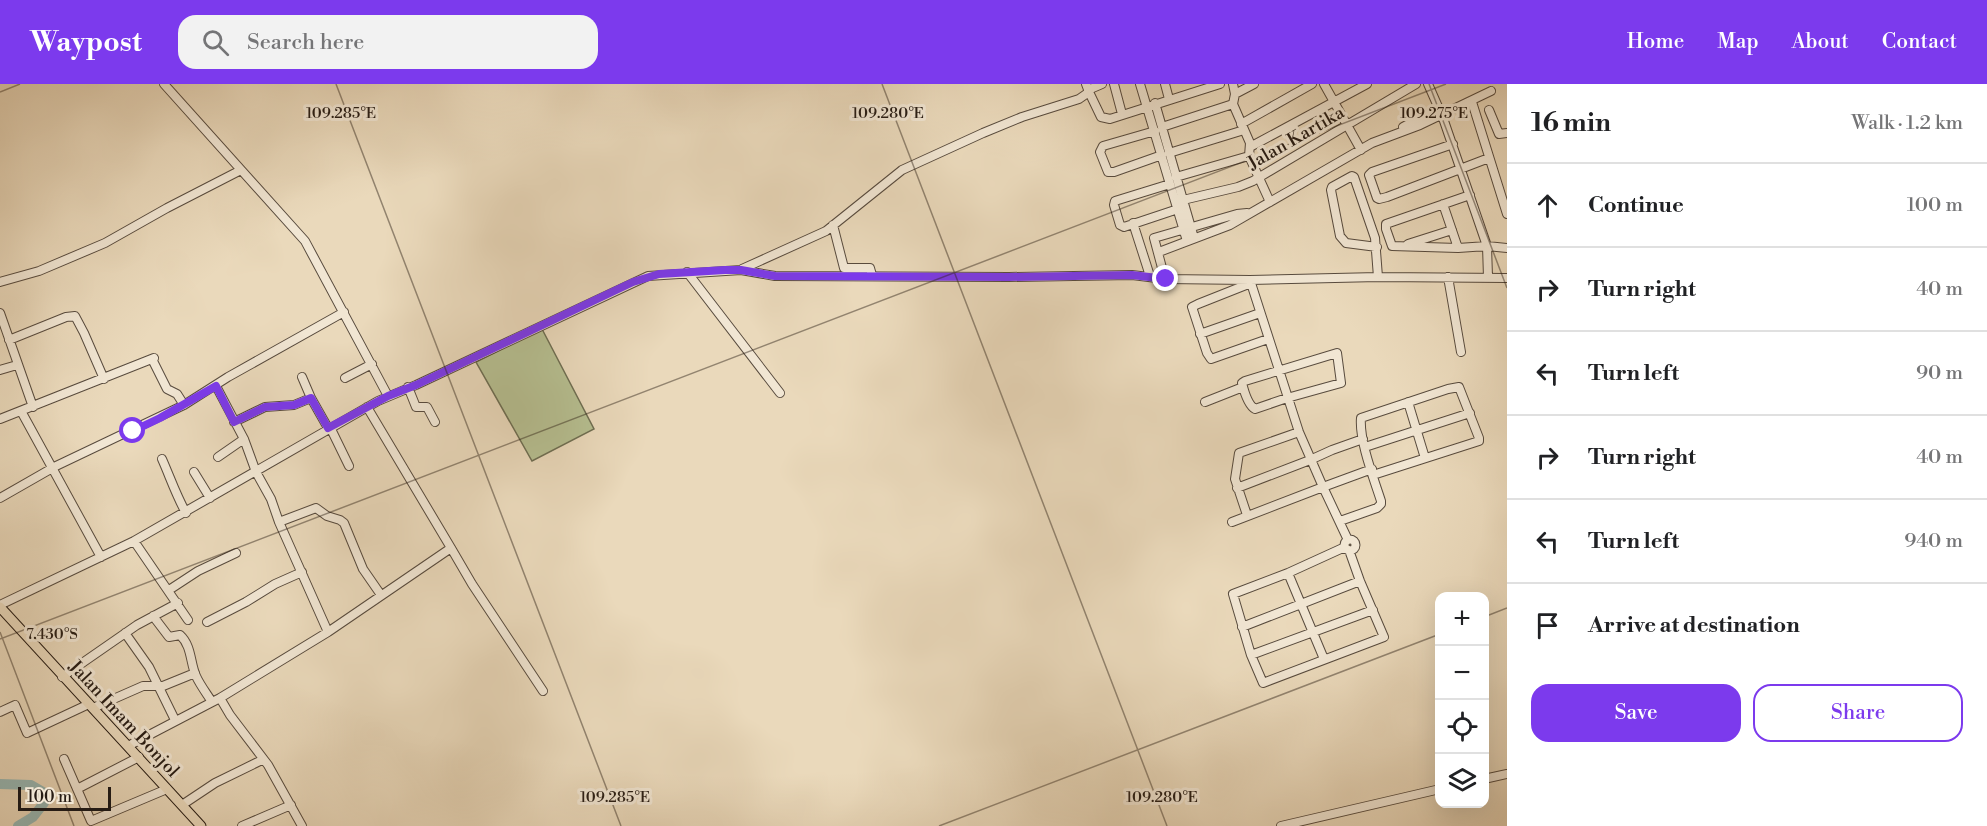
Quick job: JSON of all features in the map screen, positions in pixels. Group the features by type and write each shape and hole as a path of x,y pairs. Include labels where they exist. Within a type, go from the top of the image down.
{"main road":[{"name":"Jalan Imam Bonjol","path":"0,606 62,677 201,826"}],"street":[{"path":"164,84 305,241 391,395"},
{"path":"741,270 818,236 902,170 1010,121 1079,99 1088,89 1102,84"},
{"path":"1114,84 1122,114"},
{"path":"1140,84 1151,105 1165,154 1170,184 1191,240"},
{"path":"1165,84 1169,99"},
{"path":"1088,89 1101,117 1110,119 1169,99 1192,88 1217,84"},
{"path":"1233,84 1235,94 1233,104 1250,147 1249,156 1270,202"},
{"path":"1235,94 1254,84"},
{"path":"1233,104 1102,146 1100,152 1106,169 1108,172 1114,172 1242,127 1312,84"},
{"path":"1324,84 1361,150"},
{"path":"1250,147 1366,84"},
{"name":"Jalan Kartika","path":"1183,200 1238,187 1259,178 1416,84"},
{"path":"1429,84 1453,144 1487,246 1488,277"},
{"path":"1159,252 1230,225 1372,143 1441,111 1472,102 1491,91"},
{"path":"1472,102 1507,214"},
{"path":"1489,110 1499,134 1507,133"},
{"path":"1453,144 1374,171 1370,175 1379,199 1489,158"},
{"path":"1165,154 1176,177 1183,200 1187,228"},
{"path":"1176,177 1249,156"},
{"path":"0,282 39,271 105,243 241,170"},
{"path":"1377,247 1346,243 1340,236 1331,190 1347,177 1354,177 1376,238 1377,247 1378,277"},
{"path":"1170,184 1115,201 1120,225 1124,227 1178,209"},
{"path":"1470,195 1386,224 1392,246 1507,248"},
{"path":"1443,204 1458,248"},
{"path":"1166,279 1154,238 1237,214 1250,213"},
{"path":"1133,223 1150,276"},
{"path":"833,225 844,268 870,268 872,275"},
{"path":"1401,246 1452,230"},
{"path":"0,606 186,513 329,427 367,407 648,276 741,270 775,276 1150,276 1166,279 1251,282 1378,277 1507,278"},
{"path":"687,272 780,393"},
{"path":"1448,277 1461,352"},
{"path":"1251,282 1299,432 1340,521 1360,581 1384,634 1383,638 1263,683 1251,655 1233,593 1288,573 1347,546"},
{"path":"1251,282 1192,307 1200,334 1211,359 1268,339"},
{"path":"0,498 53,468 184,405 228,377 344,312"},
{"path":"1200,334 1260,312"},
{"path":"0,313 33,407"},
{"path":"9,340 66,317 75,316 104,379"},
{"path":"1335,353 1338,355 1341,383 1255,409 1251,406 1243,387 1242,383 1245,381 1335,353"},
{"path":"0,419 153,359 167,389 177,394 184,405"},
{"path":"0,370 17,364"},
{"path":"345,378 372,364"},
{"path":"302,377 311,398 349,466"},
{"path":"216,386 244,439 256,472 271,499 328,632"},
{"path":"1232,522 1323,487 1372,472 1425,458 1479,441 1458,386 1364,416 1360,420 1364,443 1372,472 1381,501 1380,506 1340,521"},
{"path":"1205,402 1243,387"},
{"path":"407,388 416,407 427,407 435,422"},
{"path":"234,422 265,407 294,405 311,398"},
{"path":"1408,402 1425,458"},
{"path":"367,407 472,584 543,691"},
{"path":"21,411 101,557"},
{"path":"1237,488 1332,450 1417,431 1470,413"},
{"path":"1247,515 1235,477 1240,452 1299,432"},
{"path":"218,457 244,439"},
{"path":"162,459 173,489 186,513"},
{"path":"195,472 210,498"},
{"path":"279,522 316,508 327,516 341,520 363,569 381,595"},
{"path":"134,541 188,620"},
{"path":"128,746 220,698 328,632 451,548"},
{"path":"169,590 198,572 236,554"},
{"path":"207,622 275,584 302,572"},
{"path":"1288,573 1323,659"},
{"path":"1242,627 1360,581"},
{"path":"62,677 125,633 178,603"},
{"path":"1251,655 1373,609"},
{"path":"153,616 169,637 180,635 184,639 195,673 212,702"},
{"path":"125,633 149,667 176,720"},
{"path":"0,712 15,705 27,733 143,686 159,687 195,673"},
{"path":"220,698 262,760 268,765 302,826"},
{"path":"77,789 139,757"},
{"path":"64,759 88,817 93,821 167,789"},
{"path":"182,805 215,783 262,760"},
{"path":"1489,778 1507,774"},
{"path":"1281,826 1435,790"},
{"path":"242,826 291,805"}],"green space":[{"path":"542,329 594,429 532,461 476,362"}],"waterway":[{"path":"0,784 31,785 43,792 44,803 33,817 18,826"}],"route":[{"path":"133,431 216,386 234,422 265,407 294,405 311,398 328,428 388,396 416,385 633,282 659,274 741,270 775,276 1132,275 1166,279"}]}
